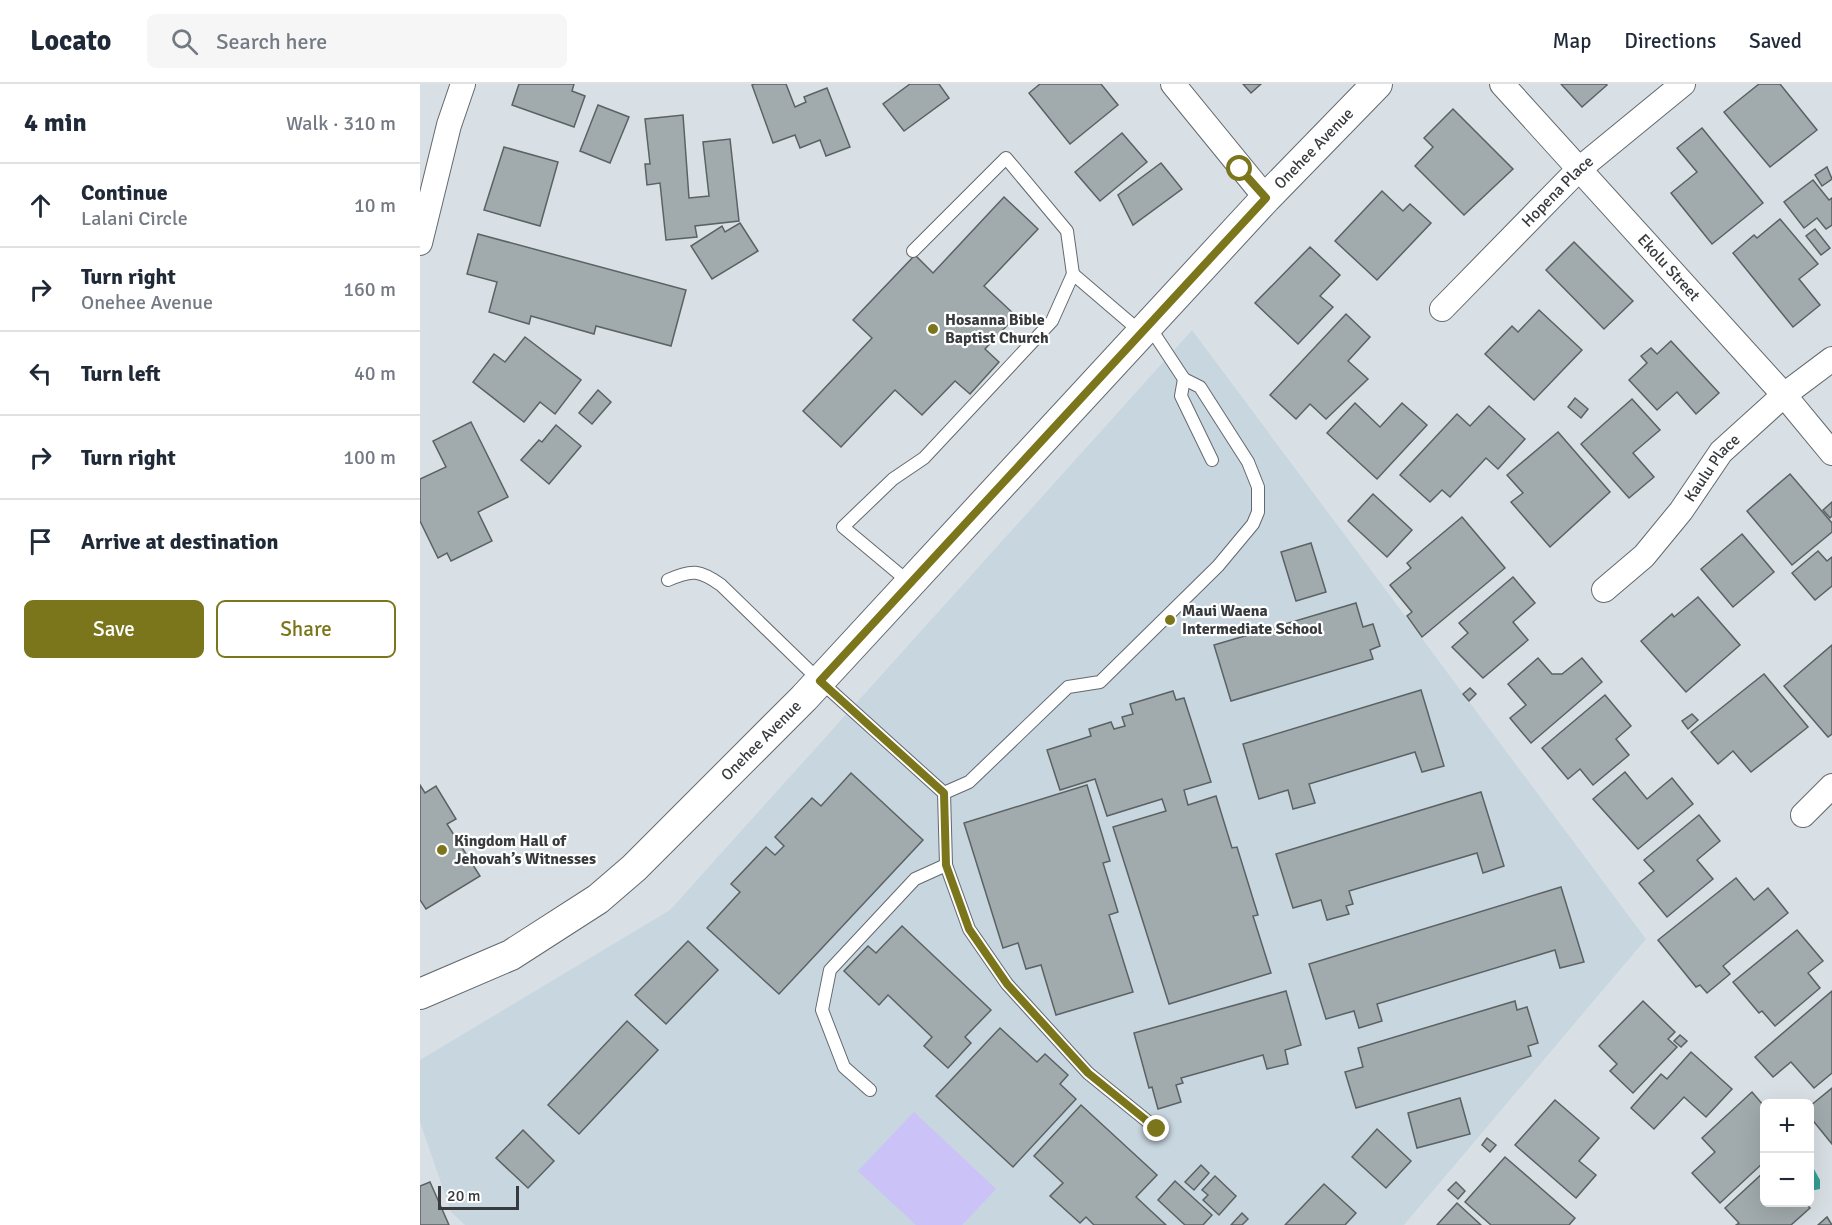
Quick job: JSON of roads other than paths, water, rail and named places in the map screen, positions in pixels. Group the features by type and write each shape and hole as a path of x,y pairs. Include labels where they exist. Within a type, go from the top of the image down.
{"street":[{"path":"420,243 449,125 463,84"},
{"path":"1173,84 1266,198"},
{"name":"Onehee Avenue","path":"420,994 511,955 598,899 634,868 820,681 1266,198 1377,84"},
{"name":"Ekolu Street","path":"1502,84 1784,395 1832,453"},
{"name":"Hopena Place","path":"1442,309 1578,170 1683,84"},
{"name":"Kaulu Place","path":"1604,590 1644,556 1681,511 1721,452 1784,395 1832,359"},
{"path":"1803,815 1832,786"}],"lane":[{"path":"910,583 843,527 892,479 924,458 1052,321 1073,274 1067,231 1006,158 913,250"},
{"path":"944,793 969,782 1068,687 1100,682 1218,566 1253,524 1260,500 1255,475 1200,387 1184,379 1145,329 1073,274"},
{"path":"1184,379 1181,396 1212,460"},
{"path":"668,580 686,572 705,574 721,585 820,681 944,793 946,865 969,929 1007,984 1088,1073 1157,1129"},
{"path":"870,1090 844,1067 822,1010 830,970 915,879 946,865"}],"place":[{"name":"Hosanna Bible Baptist Church","path":"933,329"},
{"name":"Maui Waena Intermediate School","path":"1170,620"},
{"name":"Kingdom Hall of Jehovah’s Witnesses","path":"442,850"}]}
